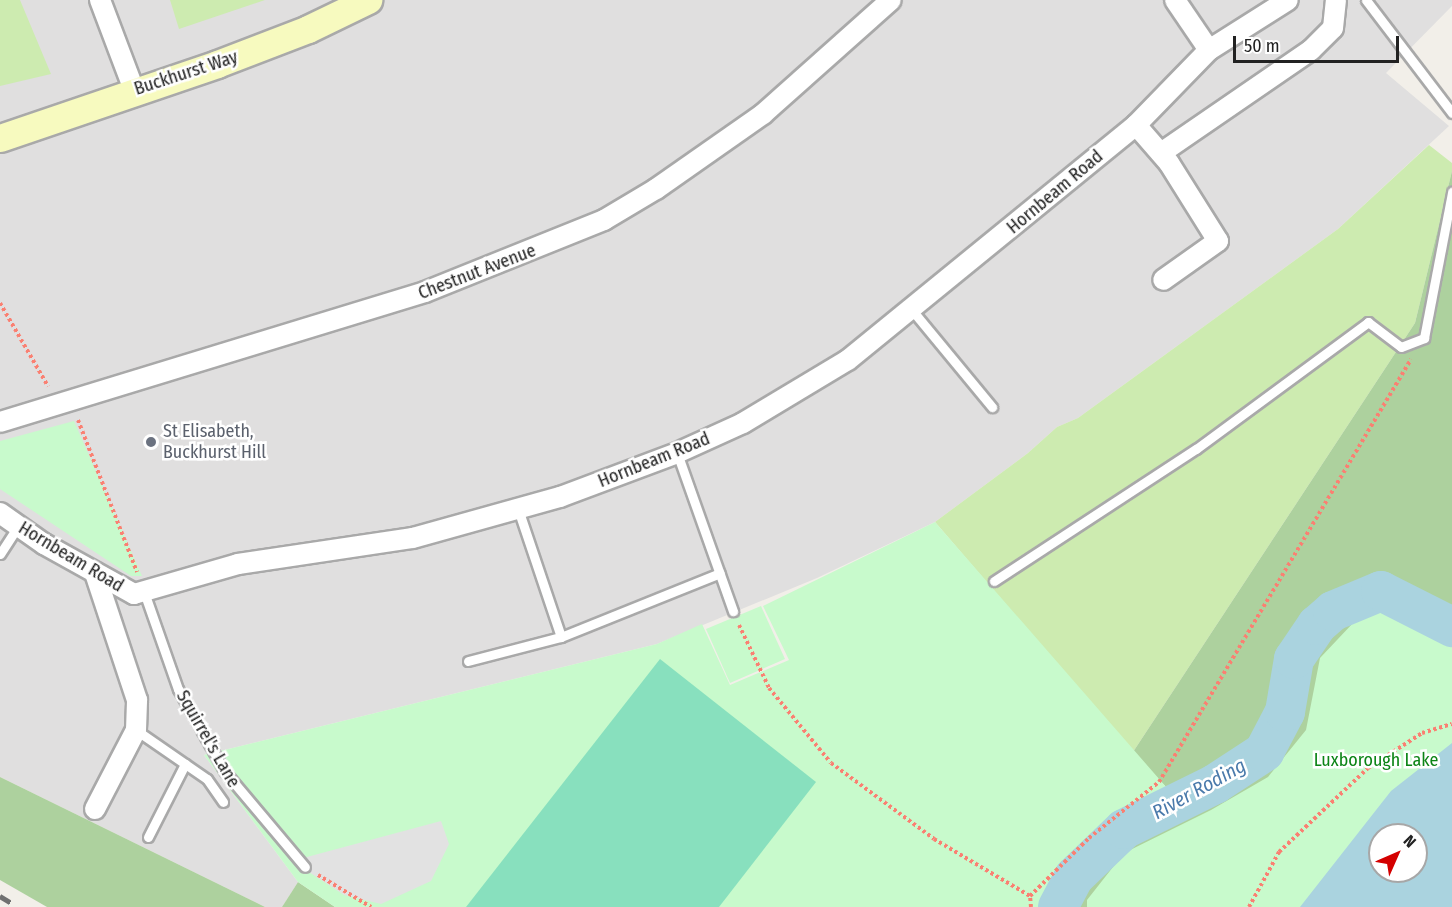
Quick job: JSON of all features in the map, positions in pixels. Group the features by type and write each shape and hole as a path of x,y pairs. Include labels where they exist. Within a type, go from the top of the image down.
{"street":[{"path":"100,0 134,90"},
{"name":"Buckhurst Way","path":"0,138 298,33 368,0"},
{"name":"Chestnut Avenue","path":"0,422 60,406 425,292 604,220 656,189 764,114 891,0"},
{"path":"1175,0 1209,50"},
{"name":"Hornbeam Road","path":"0,513 95,573 134,594 238,564 413,538 518,509 677,453 743,423 848,360 1136,125 1209,50 1288,0"},
{"path":"1161,153 1311,50 1333,28 1336,0"},
{"path":"1136,125 1161,153 1218,241 1163,280"},
{"path":"94,809 136,730 137,700 95,573"}],"lane":[{"path":"1366,0 1452,113"},
{"path":"994,580 1196,449 1368,322 1401,347 1424,338 1452,192"},
{"path":"912,310 992,407"},
{"path":"677,453 733,611"},
{"path":"518,509 561,638"},
{"path":"0,554 18,526"},
{"path":"468,661 561,638 720,573"},
{"name":"Squirrel's Lane","path":"144,592 178,689 225,772 305,867"},
{"path":"136,730 218,790 223,802"},
{"path":"147,837 185,764"}],"path":[{"path":"0,303 60,406 77,417 144,592"},
{"path":"1030,896 1089,837 1159,782 1424,338"},
{"path":"733,611 769,688 831,763 934,839 1030,896"},
{"path":"1250,907 1279,852 1368,768 1422,733 1452,724"},
{"path":"305,867 371,907"},
{"path":"1030,896 1031,907"}],"shaded area":[{"path":"0,0 1452,0 1452,6 1386,73 1449,126 1338,229 1078,418 1057,427 1028,453 935,522 817,578 657,644 204,755 298,882 282,907 265,907 0,777"},
{"path":"441,821 449,844 431,881 381,904 344,895 292,861"}],"green space":[{"path":"0,0 20,0 51,74 0,86"},
{"path":"170,0 265,0 179,29"},
{"path":"1429,145 1452,163 1452,171 1415,323 1133,752 935,522 1028,453 1057,427 1078,418 1338,229"},
{"path":"1452,171 1452,743 1378,823 1368,823 1368,834 1300,907 1047,907 1052,893 1167,788 1133,752 1415,323"},
{"path":"74,421 142,576 131,576 0,489 0,441"},
{"path":"935,522 1167,788 1052,893 1047,907 335,907 298,882 204,755 657,644 702,624 730,685 789,660 763,606"},
{"path":"761,606 785,659 730,683 706,629"},
{"name":"Luxborough Lake","path":"1380,609 1452,644 1452,907 1087,907 1087,900 1124,853 1211,810 1268,777 1306,730 1320,658 1354,622"},
{"path":"660,659 816,782 719,907 466,907"},
{"path":"0,777 265,907 47,907 0,880"},
{"path":"298,882 335,907 282,907"}],"water":[{"name":"Luxborough Lake","path":"1452,743 1452,907 1300,907 1391,791"}],"waterway":[{"name":"River Roding","path":"1058,907 1074,877 1124,829 1215,784 1264,752 1285,712 1294,659 1317,625 1333,611 1381,591 1452,627"}],"railway":[{"path":"0,896 18,907"}],"place":[{"name":"St Elisabeth, Buckhurst Hill","path":"151,442"}]}
